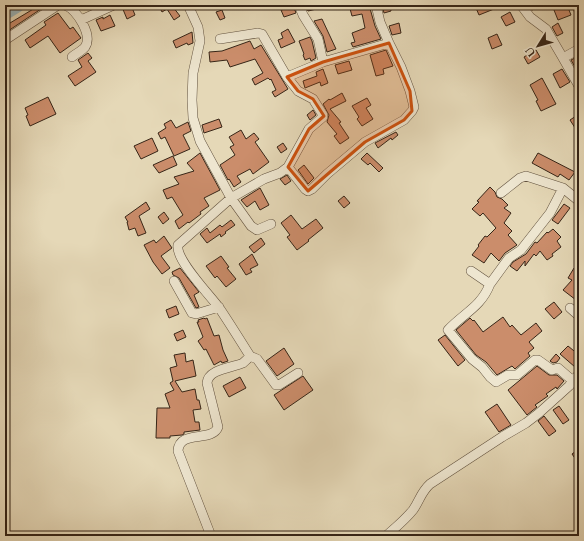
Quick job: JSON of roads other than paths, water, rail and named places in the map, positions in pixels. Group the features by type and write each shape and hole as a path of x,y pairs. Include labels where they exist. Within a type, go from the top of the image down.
{"street":[{"path":"5,40 58,5"},
{"path":"81,20 114,5"},
{"path":"188,5 198,27 200,41 193,73 194,118 200,141 231,198 251,226 257,230 271,224"},
{"path":"299,5 303,15 318,39 323,62"},
{"path":"288,167 308,191 365,142 404,120 412,111 414,107 410,92 401,66 380,22 376,5"},
{"path":"521,5 530,17 546,29 579,86"},
{"path":"577,5 579,12"},
{"path":"68,6 81,20 87,40 84,48 72,57"},
{"path":"220,39 258,33 262,34 287,77 298,91 313,99 322,112 323,117 309,129 288,167 280,173 264,179 231,198 186,237 178,245 177,249 190,272 219,307 250,356 257,359 277,386 298,373"},
{"path":"287,77 323,62 389,43"},
{"path":"563,58 579,49"},
{"path":"501,193 520,178 526,176 563,188 579,201"},
{"path":"386,536 406,518 417,504 423,490 430,484 496,440 526,423 539,413 576,378 558,368 552,370 538,360 535,360 517,375 508,375 496,382 490,377 482,366 472,360 448,330 475,308 509,258 521,250 550,213 563,188"},
{"path":"471,271 490,284"},
{"path":"174,282 192,314 219,307"},
{"path":"570,308 579,316"},
{"path":"211,536 178,451 178,445 188,438 216,432 218,427 207,379 210,375 218,371 243,363 250,356"}],"waterway":[{"path":"5,13 18,5"}]}
